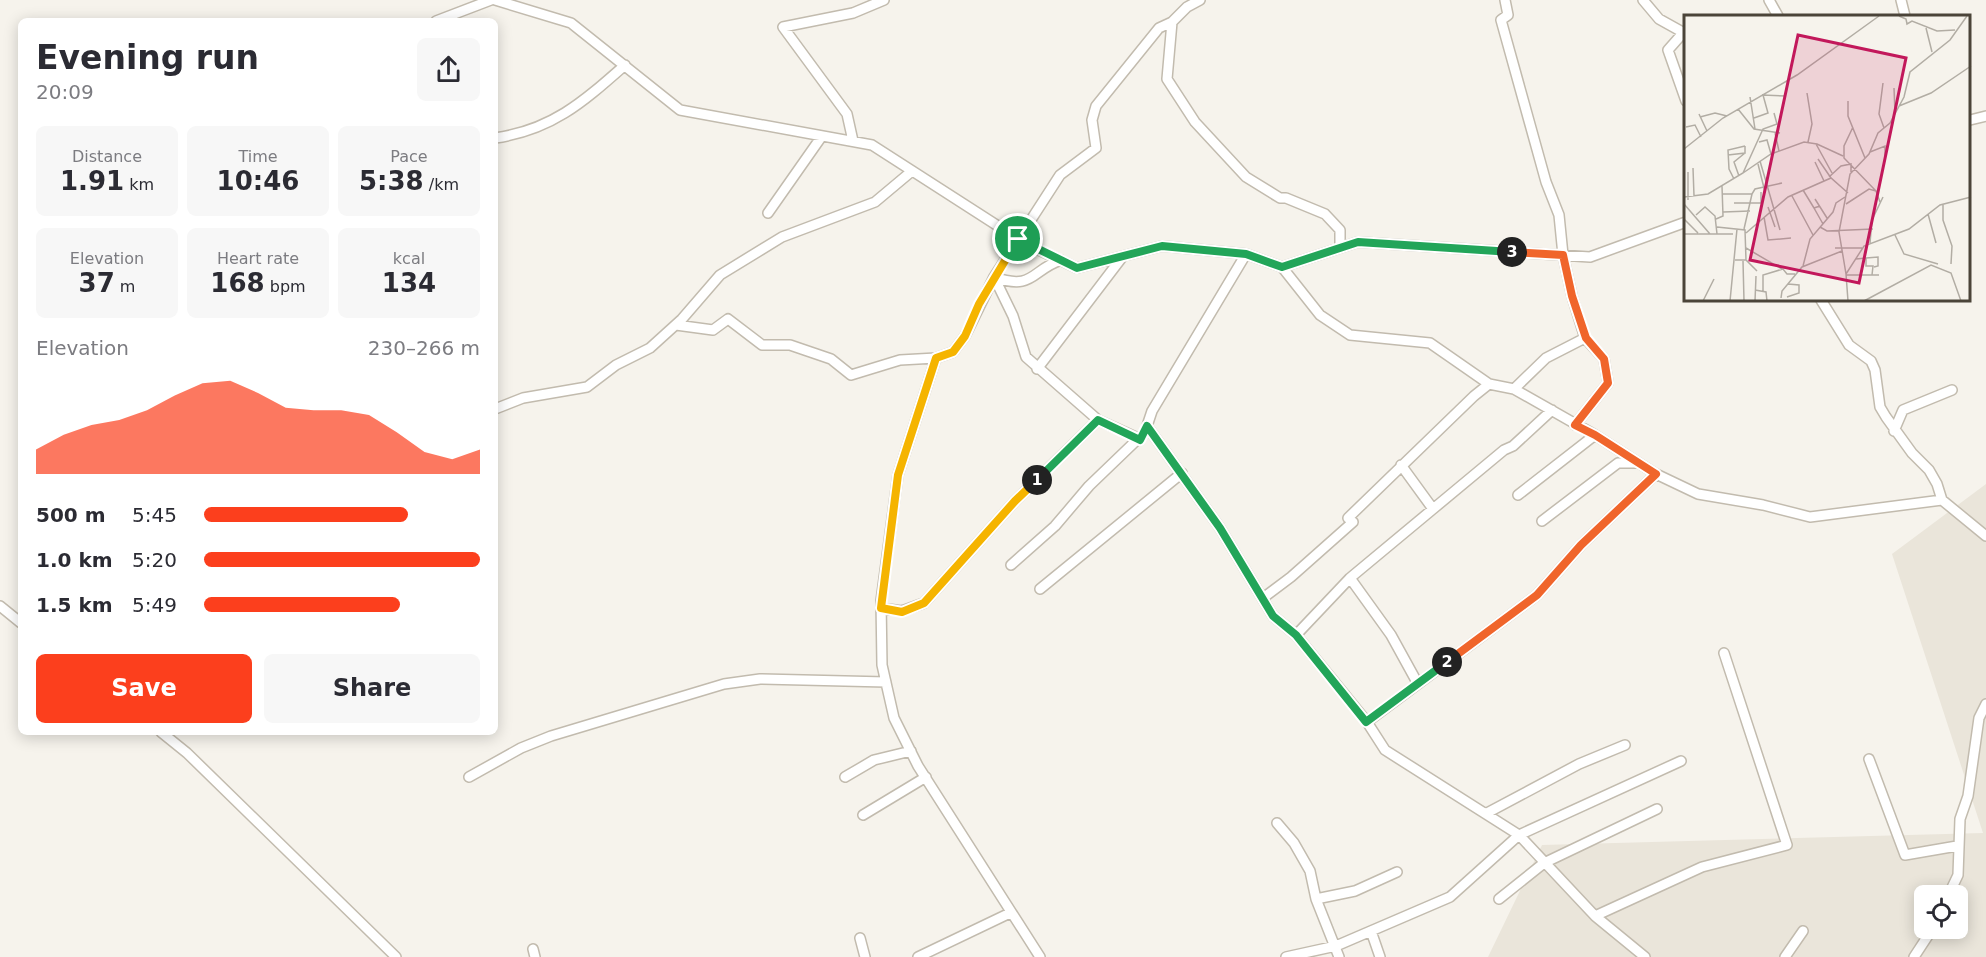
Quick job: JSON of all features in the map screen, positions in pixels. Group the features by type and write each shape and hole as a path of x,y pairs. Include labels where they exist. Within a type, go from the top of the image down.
{"street":[{"path":"444,18 493,0 571,23 680,110 872,145 1018,239 1077,268 1162,246 1246,254 1282,267 1320,315 1350,335 1430,343 1489,384 1514,389 1595,435 1656,474 1698,494 1763,505 1810,517 1942,500"},
{"path":"853,141 847,114 783,27 853,13 884,0"},
{"path":"676,325 713,330 728,319 762,345 790,345 831,359 851,375 900,360 936,358 953,352 965,336 994,278 1060,175 1096,148 1092,120 1096,106 1159,28 1172,22 1187,7 1200,0"},
{"path":"1505,0 1508,15 1501,20 1546,182 1559,215 1563,255 1572,296 1586,338 1604,359 1608,383 1575,425"},
{"path":"1643,0 1659,19 1684,33"},
{"path":"1768,0 1777,15"},
{"path":"1901,0 1905,15"},
{"path":"1172,22 1167,79 1195,122 1246,177 1280,198 1286,198 1325,214 1340,230 1340,248"},
{"path":"1684,35 1668,50 1684,94"},
{"path":"498,138 520,135 574,110 625,65"},
{"path":"1971,120 1986,116"},
{"path":"768,213 822,136"},
{"path":"498,408 523,398 587,387 616,364 650,348 676,325 720,275 782,237 875,202 912,171"},
{"path":"1282,267 1358,242 1590,257 1684,223"},
{"path":"1011,565 1055,526 1089,486 1140,440 1152,411 1246,254"},
{"path":"1037,369 1123,256"},
{"path":"994,278 1011,283 1027,280 1061,260"},
{"path":"994,278 1012,316 1026,357 1098,420 1140,440"},
{"path":"1822,302 1849,345 1871,361 1875,370 1880,407 1894,431 1929,470 1942,500 1986,536"},
{"path":"1514,389 1546,358 1586,338"},
{"path":"936,358 898,475 881,608 882,665 894,718 910,751 1010,913 1040,957"},
{"path":"1263,598 1291,577 1350,520 1401,465 1489,384"},
{"path":"1894,431 1903,410 1952,390"},
{"path":"1296,635 1350,578 1432,509 1513,446 1552,410"},
{"path":"881,608 902,612 924,603 1015,501 1098,420"},
{"path":"1147,426 1182,473 1273,616 1296,635 1366,722 1385,750 1519,835 1595,916 1645,957"},
{"path":"1518,495 1595,435"},
{"path":"1542,521 1618,463 1638,463"},
{"path":"1401,465 1432,509"},
{"path":"1040,589 1182,473"},
{"path":"1366,722 1537,595 1581,545 1656,474"},
{"path":"1350,578 1391,635 1418,684"},
{"path":"0,606 18,621"},
{"path":"1595,916 1702,867 1787,845 1724,653"},
{"path":"469,777 521,748 551,736 724,684 760,679 886,682"},
{"path":"1953,885 1958,875 1957,846 1960,819 1968,796 1979,718 1986,704"},
{"path":"165,735 187,753 396,957"},
{"path":"1487,813 1579,764 1625,745"},
{"path":"845,777 874,760 910,751"},
{"path":"1869,759 1905,855 1957,846"},
{"path":"1286,957 1336,946 1450,897 1519,835 1682,761"},
{"path":"863,815 926,777"},
{"path":"1499,899 1544,863 1657,809"},
{"path":"1277,823 1294,843 1310,871 1316,899 1339,957"},
{"path":"1316,899 1355,891 1396,872"},
{"path":"918,957 1010,913"},
{"path":"1371,931 1380,957"},
{"path":"1785,957 1803,931"},
{"path":"860,938 865,957"},
{"path":"1914,957 1926,939"}],"shaded area":[{"path":"1986,484 1986,957 1488,957 1542,845 1983,833 1892,554"}],"route":[{"path":"1018,239 1077,268 1162,246 1246,254 1282,267 1358,242 1563,255 1572,296 1586,338 1604,359 1608,383 1575,425 1656,474 1587,542 1581,545 1537,595 1366,722 1296,635 1273,616 1220,528 1147,426 1140,440 1098,420 1015,501 924,603 902,612 881,608 898,475 936,358 953,352 965,336 979,304 1018,239"}]}
